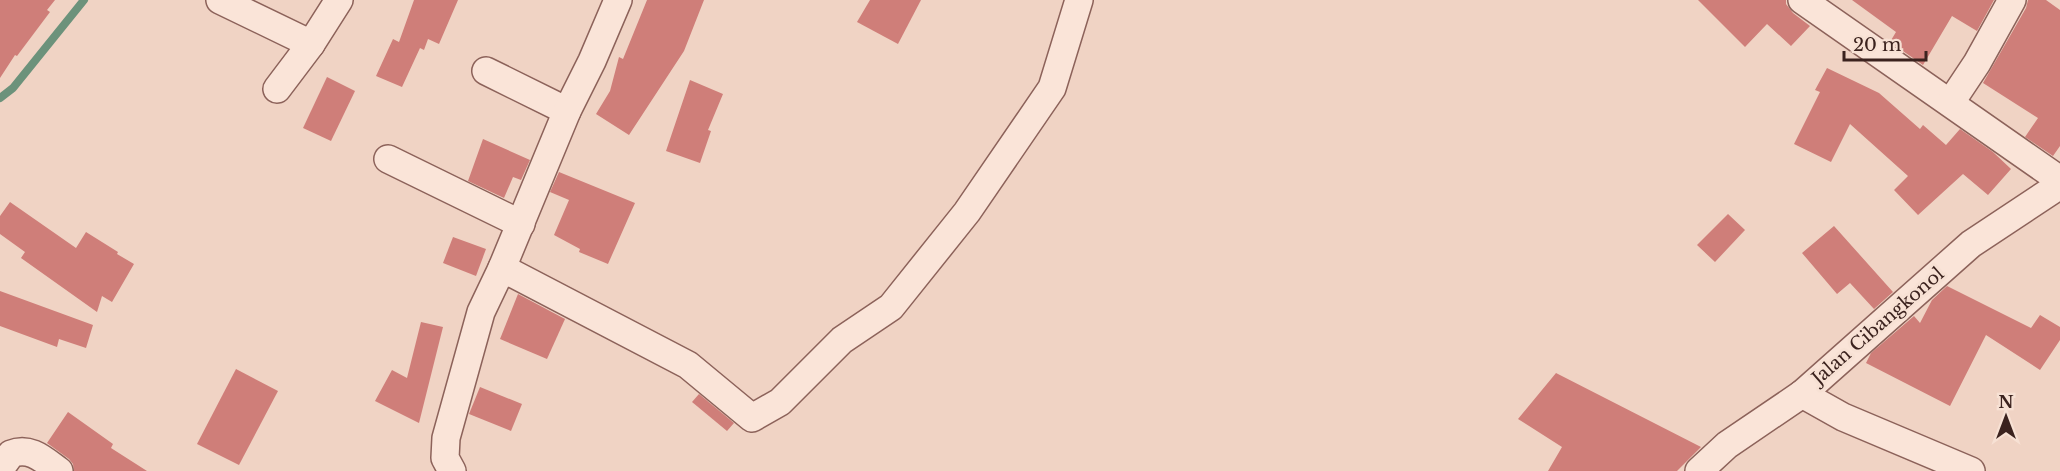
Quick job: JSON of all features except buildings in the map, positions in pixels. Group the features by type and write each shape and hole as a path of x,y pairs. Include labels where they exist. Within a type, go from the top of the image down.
{"street":[{"path":"220,0 311,45"},
{"path":"277,89 311,45 339,0"},
{"path":"502,268 688,365 752,418 780,402 842,340 891,307 967,212 1052,88 1078,0"},
{"path":"1802,0 2060,180"},
{"path":"1951,102 1977,63 2012,0"},
{"path":"444,467 450,424 481,312 521,224 567,111 592,61 614,1"},
{"path":"486,71 567,111"},
{"path":"388,159 521,224"},
{"name":"Jalan Cibangkonol","path":"1700,471 1727,445 1802,393 1971,244 2060,185"},
{"path":"1802,393 1843,417 1935,464 1971,471"},
{"path":"0,469 11,453 24,451 33,453 59,471"}],"waterway":[{"path":"0,98 13,88 84,0"}]}
